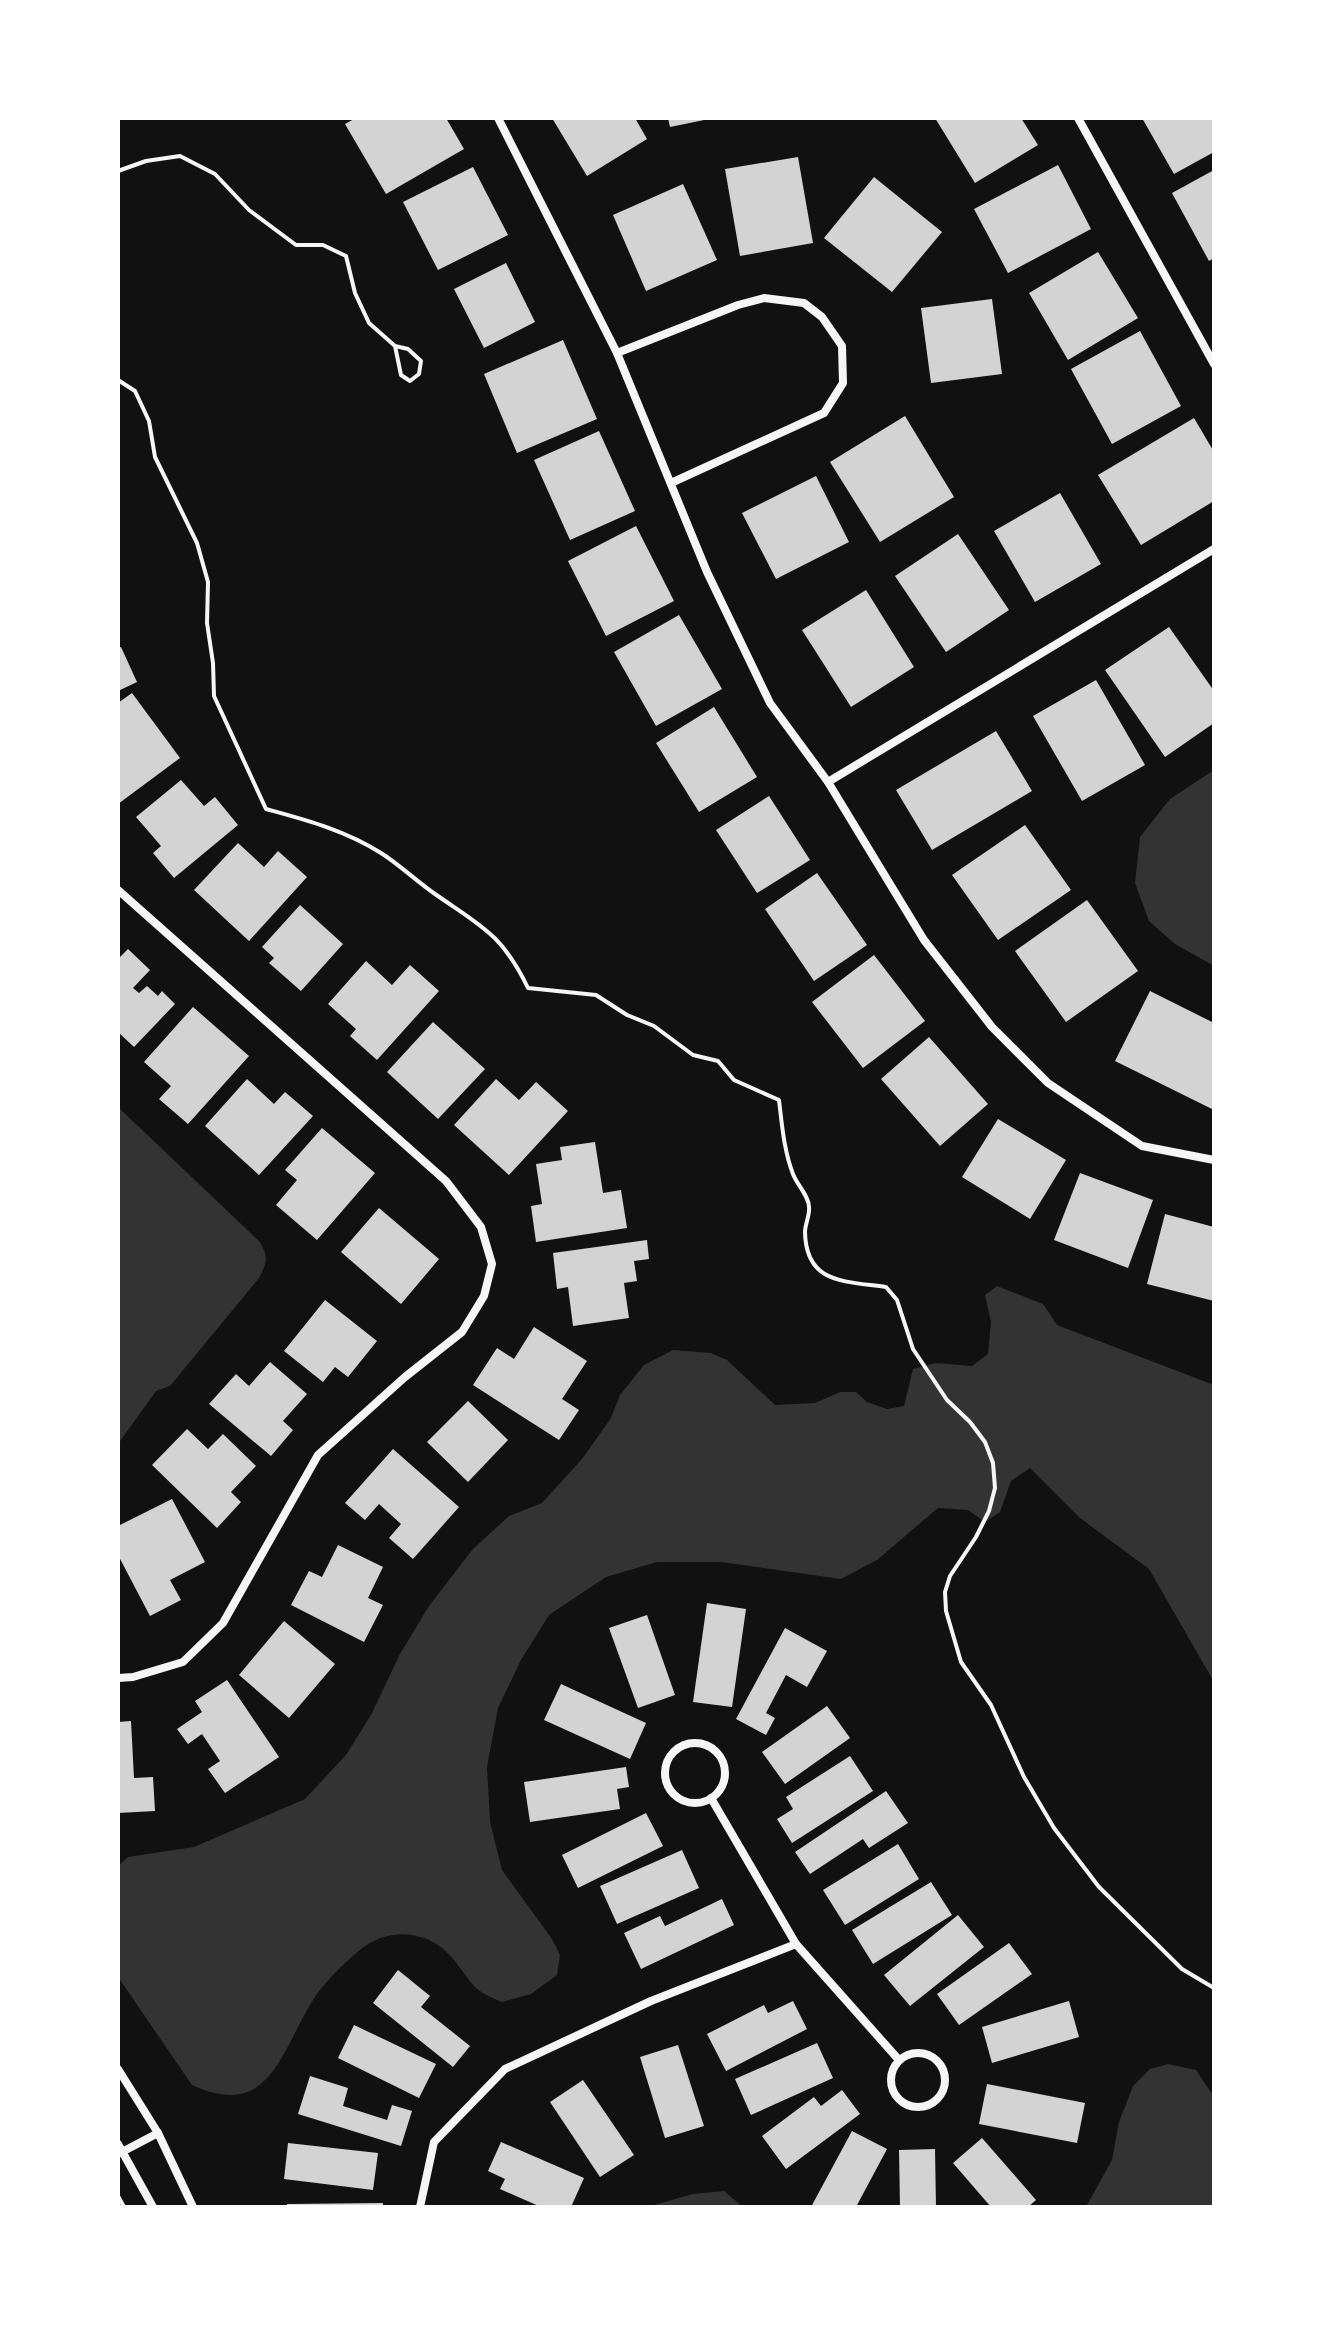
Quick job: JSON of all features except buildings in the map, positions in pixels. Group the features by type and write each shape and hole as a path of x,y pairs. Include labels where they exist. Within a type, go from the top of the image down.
{"street":[{"path":"498,118 617,353 707,572 770,703 828,782 924,940 992,1027 1048,1083 1142,1146 1214,1160"},
{"path":"1078,118 1214,364"},
{"path":"617,353 738,305 764,298 804,303 822,317 842,346 843,383 824,413 671,483"},
{"path":"828,782 1214,549"},
{"path":"118,890 446,1181 481,1227 492,1264 484,1296 462,1332 405,1377 318,1455 223,1623 183,1662 133,1677 118,1678"},
{"path":"702,1743 721,1756 725,1779 720,1790 711,1798 689,1802 670,1789 666,1766 679,1747 702,1743"},
{"path":"711,1798 796,1944 899,2060"},
{"path":"420,2207 434,2142 505,2069 651,2001 796,1944"},
{"path":"919,2053 938,2062 944,2071 945,2081 937,2101 917,2108 898,2099 890,2079 899,2060 919,2053"},
{"path":"118,2069 158,2133 193,2207"},
{"path":"153,2207 119,2150 158,2133"}],"path":[{"path":"118,171 146,161 180,156 215,174 249,210 296,245 323,245 346,256 355,293 369,323 395,346 408,349 421,361 419,374 410,381 401,375 395,346"},
{"path":"118,380 135,391 140,401 149,421 155,457 197,543 208,582 207,623 214,696 266,809 324,824 381,852 433,893 483,925 514,958 528,988 596,995 627,1015 654,1026 693,1055 718,1061 734,1080 779,1100 783,1137 793,1174 810,1205 805,1229 808,1258 821,1273 846,1281 886,1287 897,1300 913,1349 947,1400 985,1442 993,1463 995,1488 989,1511 950,1576 945,1592 946,1611 961,1662 991,1705 1024,1777 1054,1828 1099,1887 1182,1969 1214,1988"},
{"path":"118,2196 124,2207"}],"shaded area":[{"path":"1214,770 1214,966 1175,944 1149,921 1135,883 1140,837 1170,799"},
{"path":"118,1107 259,1241 266,1260 259,1278 170,1386 156,1391 118,1444"},
{"path":"997,1286 1043,1304 1057,1325 1214,1385 1214,1682 1149,1569 1080,1518 1030,1468 1011,1481 1000,1512 985,1522 968,1510 938,1508 877,1560 841,1579 721,1562 657,1562 606,1577 549,1615 521,1660 498,1708 487,1767 490,1822 502,1870 552,1939 560,1955 557,1975 531,1994 502,2002 478,1989 447,1952 433,1942 407,1934 383,1937 361,1949 328,1981 311,2003 280,2061 255,2088 238,2094 218,2094 192,2085 118,1977 118,1866 128,1857 194,1847 305,1799 346,1755 429,1606 473,1549 509,1516 542,1503 582,1459 611,1418 620,1395 644,1365 673,1350 711,1353 727,1360 775,1405 815,1403 840,1392 856,1392 867,1402 887,1409 904,1406 913,1369 936,1363 972,1366 988,1354 991,1322 985,1295"},
{"path":"1168,2064 1196,2070 1214,2097 1214,2207 1086,2207 1112,2160 1119,2122 1133,2086 1150,2069"},
{"path":"724,2191 743,2207 647,2207 693,2194"}]}
